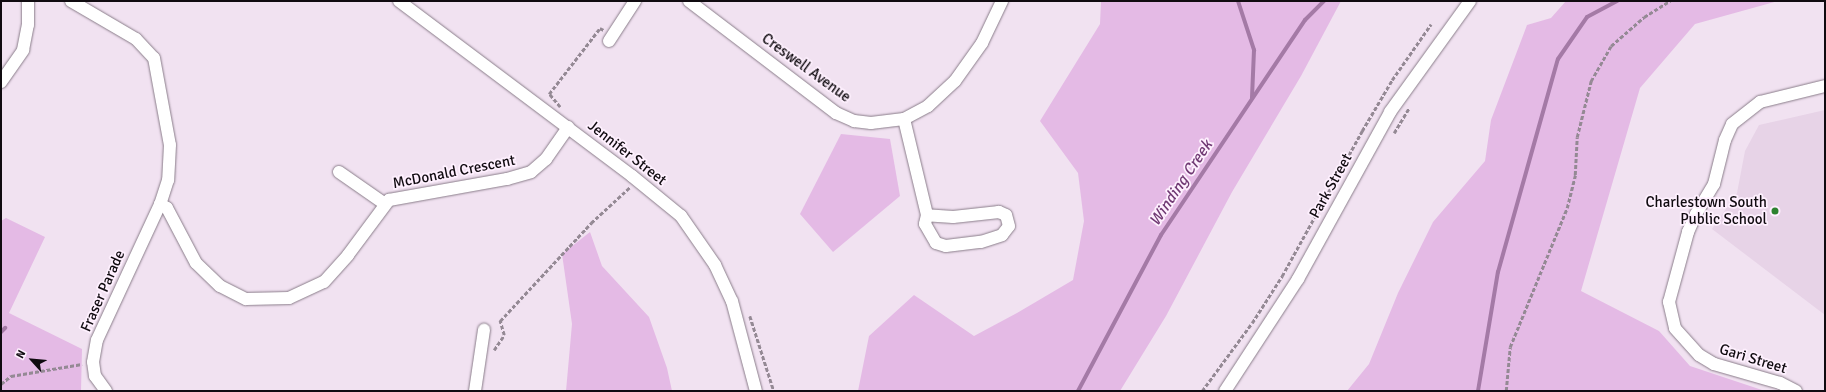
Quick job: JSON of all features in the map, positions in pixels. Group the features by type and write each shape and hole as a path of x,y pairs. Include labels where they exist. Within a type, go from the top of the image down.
{"street":[{"path":"1,82 23,50 28,25 28,1"},
{"path":"71,1 136,39 154,58 170,146 168,180 160,204"},
{"name":"Jennifer Street","path":"399,1 568,127 633,186 681,216 715,265 732,301 756,391"},
{"path":"609,41 635,1"},
{"name":"Creswell Avenue","path":"689,1 836,113 854,121 871,123 904,119 928,106 955,81 982,43 1002,1"},
{"name":"Park Street","path":"1225,391 1298,280 1390,112 1470,1"},
{"name":"Gari Street","path":"1796,391 1780,383 1714,364 1699,355 1675,328 1669,302 1688,232 1696,214 1714,184 1725,140 1732,124 1760,102 1825,86"},
{"path":"904,119 927,215 927,232 936,243 942,246 998,238 1009,226 1007,217 998,212 953,217 927,215"},
{"name":"McDonald Crescent","path":"160,204 167,208 189,253 204,272 230,292 258,300 289,298 324,282 348,255 389,200 403,196 507,179 531,172 546,159 568,127"},
{"path":"339,172 385,204"},
{"name":"Fraser Parade","path":"106,391 95,376 93,362 97,340 160,204"},
{"path":"475,391 484,330"}],"path":[{"path":"1506,391 1510,347 1567,208 1575,175 1578,137 1591,81 1611,46 1644,17 1670,1"},
{"path":"1202,391 1252,323 1282,276 1373,112 1431,24"},
{"path":"561,109 558,102 549,94 600,28"},
{"path":"492,354 504,335 500,321 586,229 633,186"},
{"path":"1,384 11,376 93,362"}],"shaded area":[{"path":"1101,1 1341,1 1301,76 1232,192 1166,316 1120,391 858,391 869,336 914,295 974,336 1073,280 1084,221 1078,173 1040,121 1100,24"},
{"path":"1566,1 1778,1 1695,24 1640,88 1581,291 1659,331 1690,366 1765,391 1347,391 1369,364 1398,293 1433,222 1485,161 1491,120 1527,25 1551,18"},
{"name":"Charlestown South Public School","path":"1825,110 1825,315 1712,229 1737,193 1745,151 1759,125"},
{"path":"841,134 890,139 900,196 833,252 800,214"},
{"path":"6,218 45,237 9,313 82,349 81,391 1,391 1,221"},
{"path":"590,232 602,266 649,317 667,368 672,391 566,391 572,324 562,254"}],"waterway":[{"path":"1238,1 1254,50 1252,98"},
{"name":"Winding Creek","path":"1078,391 1161,235 1305,20 1324,1"},
{"path":"1478,391 1498,272 1558,59 1587,17 1617,1"},
{"path":"1,332 5,328"}],"place":[{"name":"Charlestown South Public School","path":"1775,211"}]}
